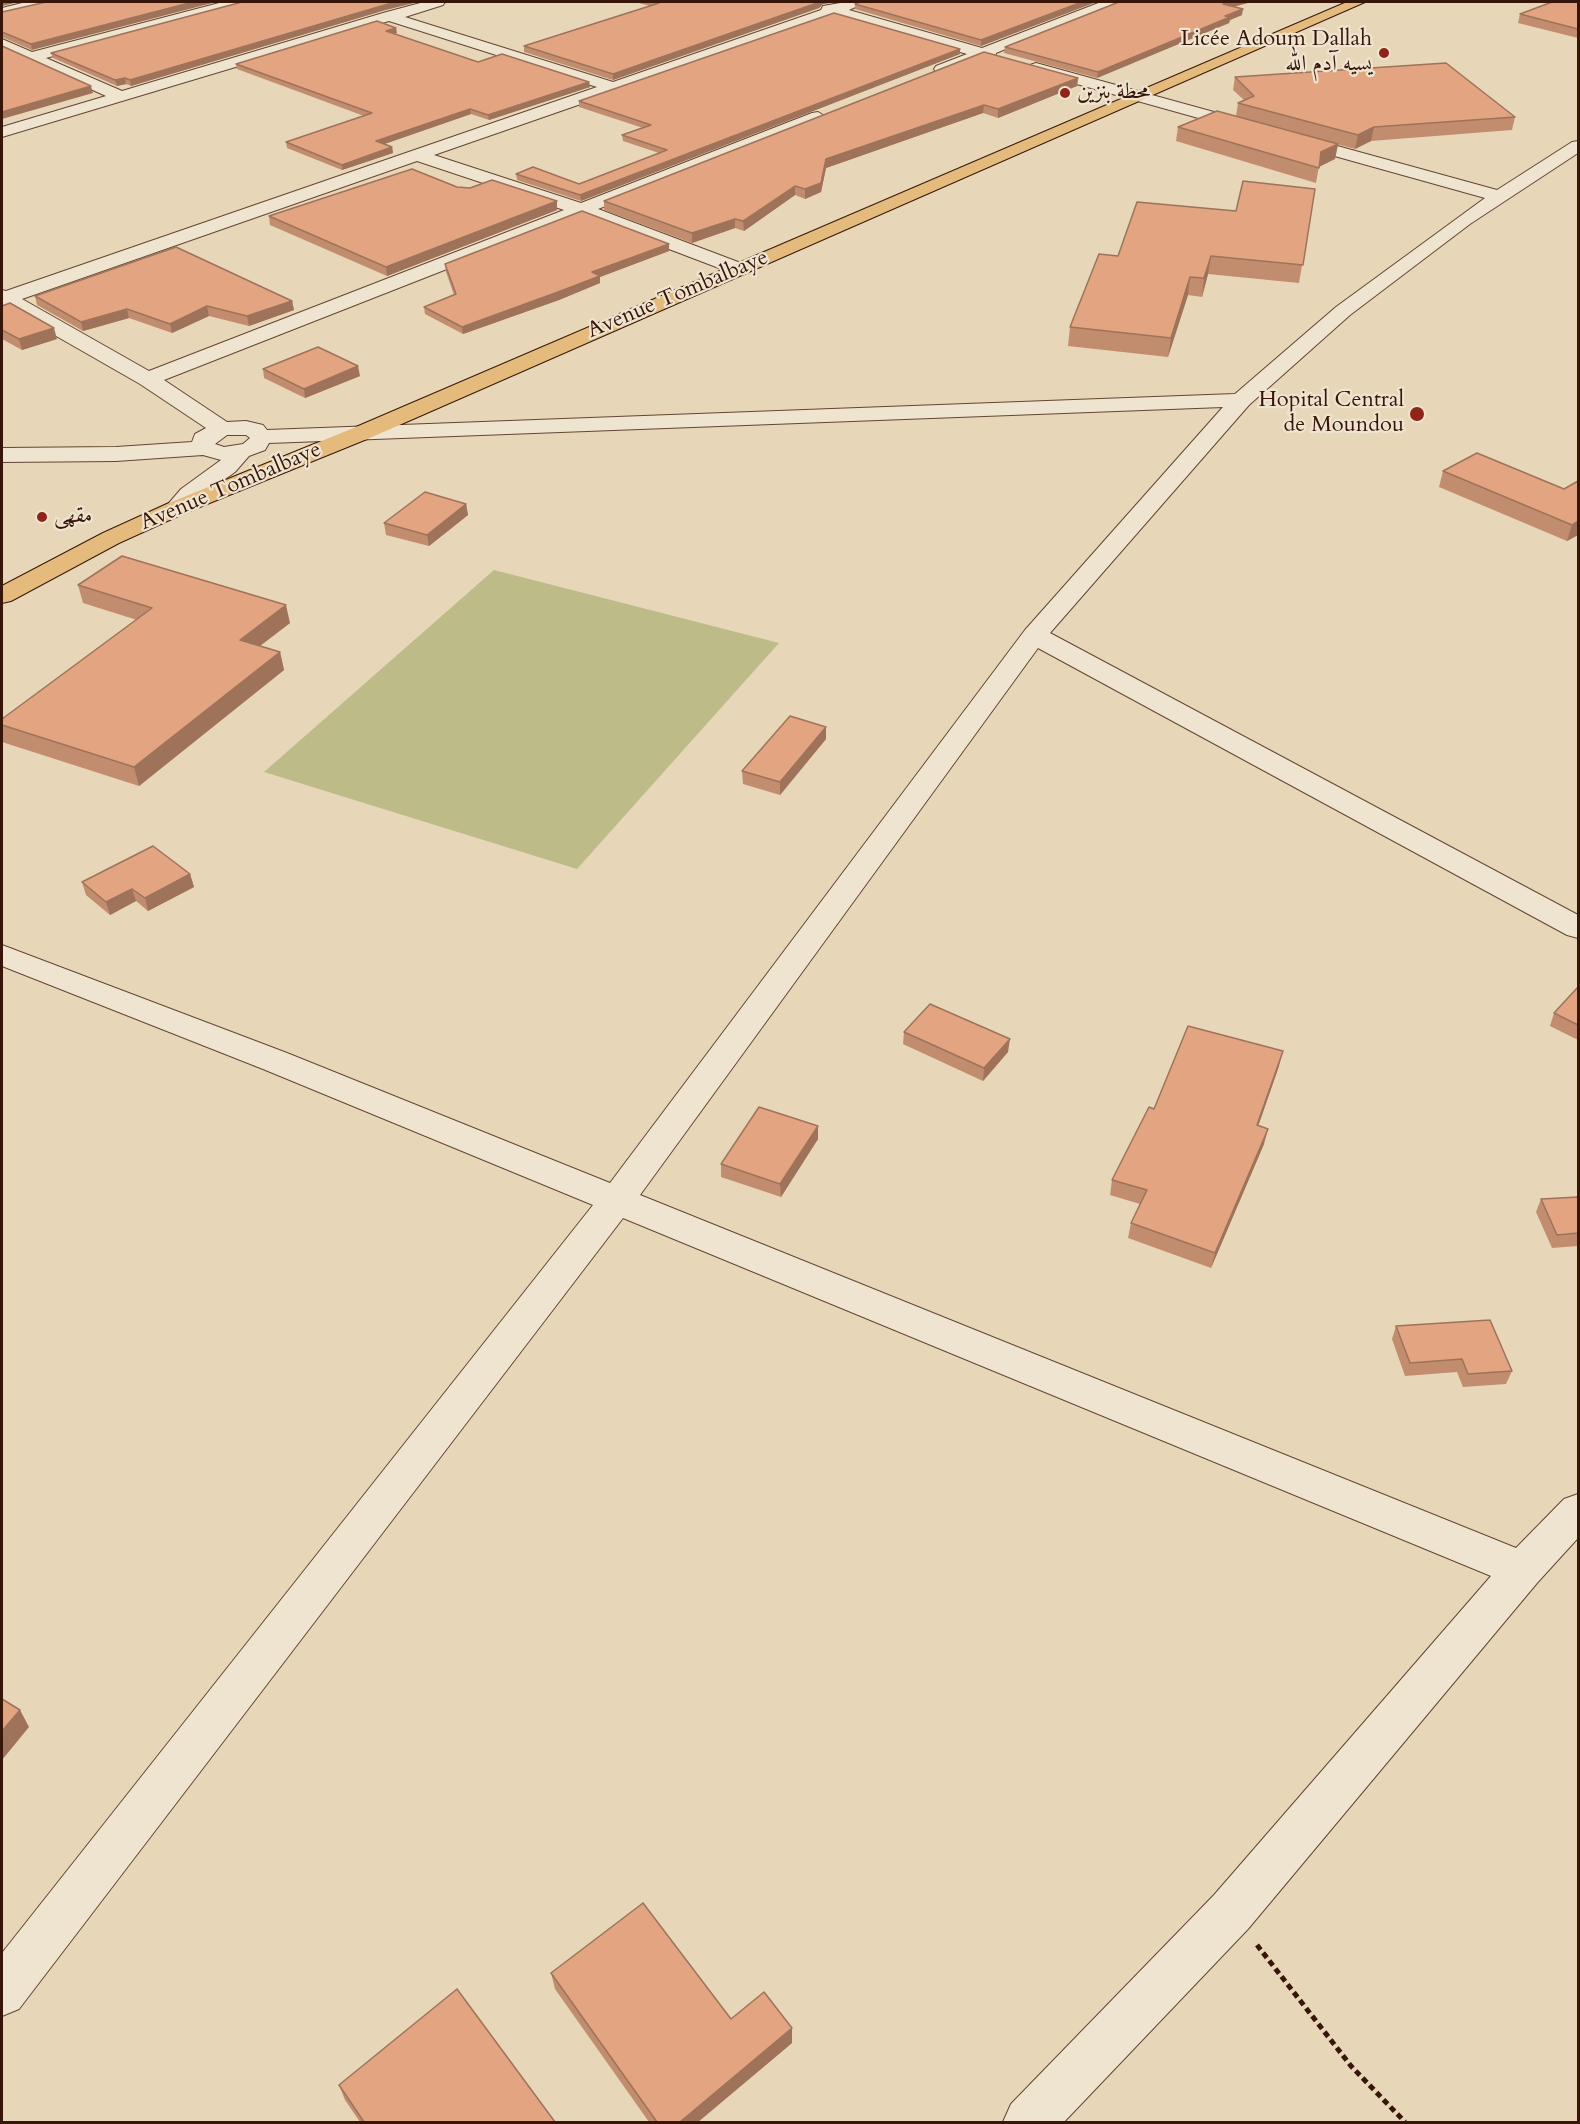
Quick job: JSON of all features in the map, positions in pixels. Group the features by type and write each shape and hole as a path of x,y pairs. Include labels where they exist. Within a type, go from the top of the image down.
{"main road":[{"name":"Avenue Tombalbaye","path":"2,596 183,501 364,432 1358,2"}],"street":[{"path":"2,12 42,2"},
{"path":"30,57 238,2"},
{"path":"2,132 438,2"},
{"path":"803,2 1138,98 1497,196"},
{"path":"3,298 859,2"},
{"path":"927,75 1113,2"},
{"path":"388,16 613,87"},
{"path":"2,44 120,96"},
{"path":"148,378 837,109"},
{"path":"2,1992 617,1200 1034,635 1241,400 1343,311 1497,196 1578,146"},
{"path":"417,155 580,210 739,269"},
{"path":"3,298 148,378 223,454 240,452 257,445 261,437"},
{"path":"261,437 1241,400"},
{"path":"2,455 159,452 211,441 246,428 255,430 261,437"},
{"path":"183,501 196,467 211,441"},
{"path":"183,501 227,467 240,452"},
{"path":"1034,635 1578,928"},
{"path":"2,955 275,1061 1522,1570"},
{"path":"1029,2122 1231,1912 1522,1570 1578,1510"}],"path":[{"path":"1231,1912 1351,2066 1405,2122"}],"shaded area":[{"path":"494,570 779,643 577,869 264,772"}],"building":[{"path":"46,2 193,2 31,44 2,32 2,12"},
{"path":"242,2 395,2 130,80 125,78 115,80 51,53"},
{"path":"654,2 820,2 613,74 524,46 659,3"},
{"path":"860,2 1082,2 981,40 855,4"},
{"path":"1119,2 1232,2 1223,4 1243,9 1225,16 1230,17 1098,72 1005,47"},
{"path":"1552,2 1578,2 1578,29 1520,14"},
{"path":"834,13 960,49 580,195 516,174 533,167 579,184 667,150 622,135 651,125 579,101"},
{"path":"377,21 396,28 386,31 478,62 502,54 589,82 488,115 470,109 376,141 392,147 342,165 286,142 372,113 236,64"},
{"path":"2,46 91,86 2,112"},
{"path":"984,52 1078,78 998,109 984,105 826,159 821,183 805,189 795,186 743,221 735,219 692,233 604,201"},
{"path":"1446,63 1515,117 1374,127 1358,135 1238,103 1254,96 1235,77"},
{"path":"1217,111 1338,144 1321,152 1319,168 1178,127"},
{"path":"412,169 457,187 470,188 492,180 557,201 386,267 269,216"},
{"path":"1243,181 1315,189 1303,265 1211,256 1204,278 1190,277 1171,338 1070,327 1099,254 1118,256 1137,202 1236,211"},
{"path":"582,211 669,244 592,272 600,276 462,327 424,307 456,294 445,264"},
{"path":"176,247 292,301 247,316 207,306 170,324 127,309 81,322 35,296"},
{"path":"10,303 54,328 19,339 2,330 2,306"},
{"path":"318,347 358,366 304,389 263,369"},
{"path":"1477,453 1564,489 1578,481 1578,521 1572,525 1443,471"},
{"path":"425,492 466,504 427,535 384,523"},
{"path":"122,556 286,605 240,640 280,652 134,767 2,725 2,719 152,608 78,585"},
{"path":"790,716 826,727 780,782 742,771"},
{"path":"153,846 190,874 145,898 132,889 106,902 82,882"},
{"path":"1578,987 1578,1025 1554,1013"},
{"path":"930,1004 1010,1039 984,1068 904,1032"},
{"path":"1188,1026 1283,1051 1257,1125 1268,1129 1215,1253 1131,1223 1147,1190 1112,1180 1149,1107 1154,1109"},
{"path":"759,1107 818,1126 780,1184 721,1164"},
{"path":"1578,1197 1578,1233 1557,1235 1541,1199"},
{"path":"1490,1320 1512,1371 1468,1374 1462,1359 1410,1363 1396,1326"},
{"path":"2,1699 20,1710 2,1731"},
{"path":"643,1903 731,2019 764,1992 792,2028 680,2122 657,2122 551,1973"},
{"path":"457,1989 555,2122 364,2122 339,2085"}],"place":[{"name":"Licée Adoum Dallah يسيه آدم الله","path":"1384,53"},
{"name":"محطة بنزين","path":"1065,93"},
{"name":"Hopital Central de Moundou","path":"1417,414"},
{"name":"مقهى","path":"42,517"}]}
